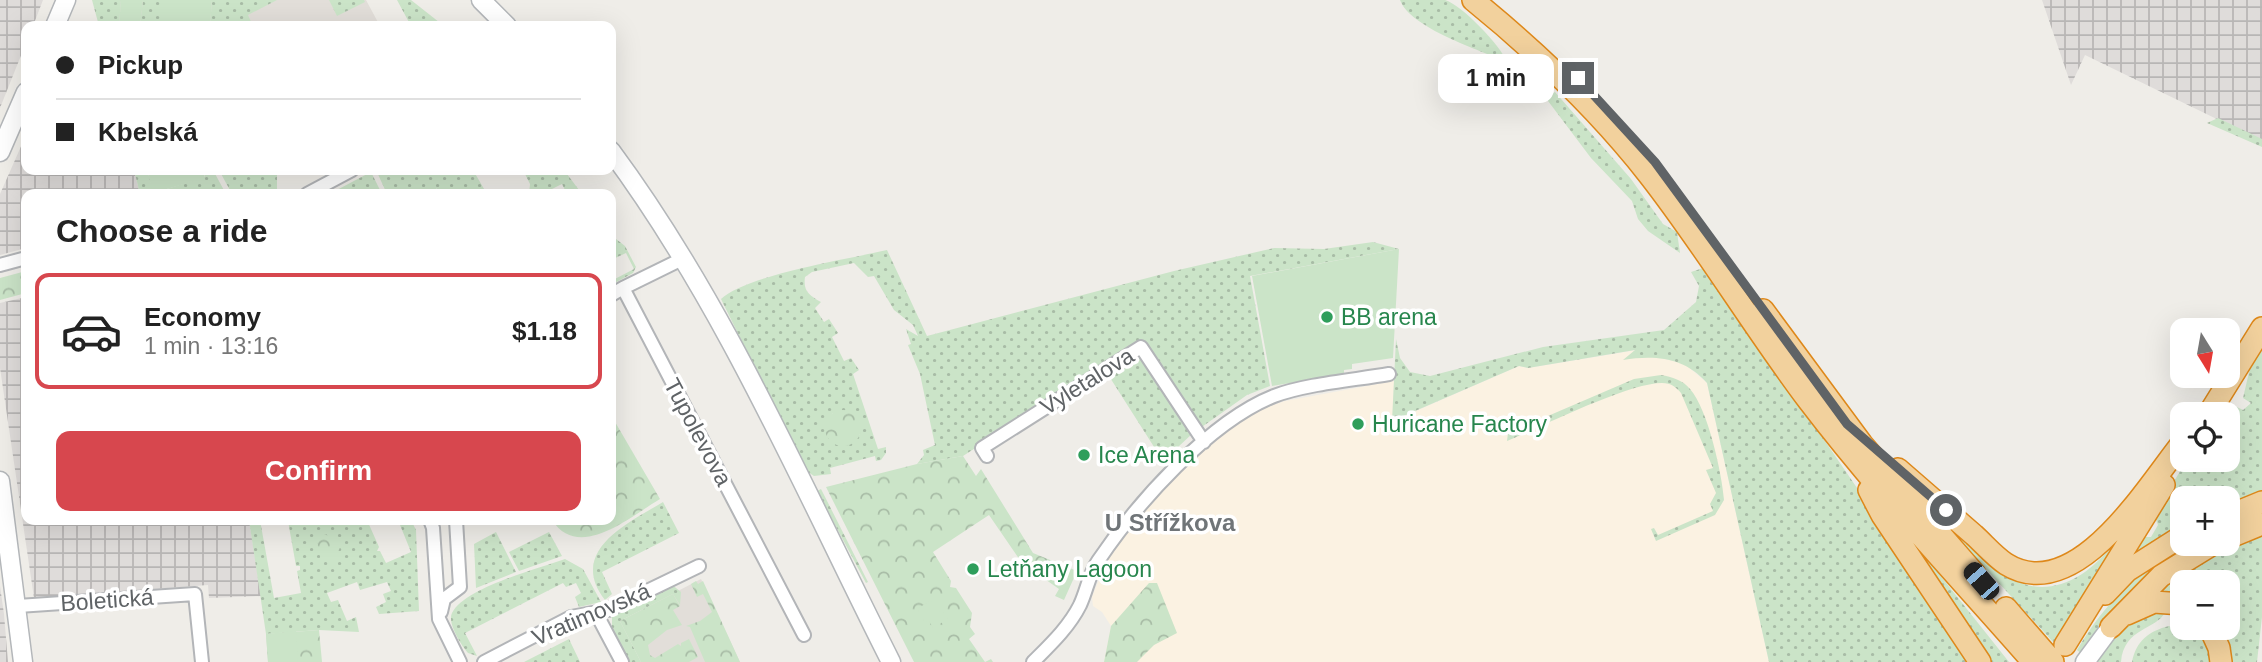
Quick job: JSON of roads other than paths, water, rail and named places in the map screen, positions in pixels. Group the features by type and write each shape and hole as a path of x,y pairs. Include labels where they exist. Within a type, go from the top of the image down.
{"highway":[{"path":"1473,0 1567,83 1629,150 1697,238 1806,397 1856,462 2033,662"},
{"path":"1495,0 1578,78 1655,162 1847,424 2057,656"},
{"path":"2215,402 2262,328"},
{"path":"1847,424 1997,557 2022,571 2036,574 2066,569 2094,550 2170,458"},
{"path":"1856,462 1882,515 1980,662"},
{"path":"2057,656 2173,472"},
{"path":"2240,511 2262,502"},
{"path":"2240,533 2262,524"},
{"path":"1916,531 2016,662"},
{"path":"2057,656 2127,571 2170,544"},
{"path":"2111,626 2161,576 2194,556"},
{"path":"2111,626 2146,604 2170,602"},
{"path":"2215,640 2221,662"}],"main road":[{"path":"57,21 66,0"},
{"path":"481,0 502,21"},
{"path":"0,152 21,104"},
{"path":"616,158 684,258 719,321 891,662"},
{"path":"0,481 23,662"},
{"path":"2085,662 2111,626"}],"street":[{"path":"316,189 343,175"},
{"path":"616,292 684,258"},
{"path":"0,265 21,259"},
{"name":"Tupolevova","path":"623,288 804,635"},
{"name":"Vyletalova","path":"987,456 982,447 1140,347 1204,442"},
{"path":"1033,662 1062,633 1080,605 1093,568 1125,520 1204,442 1242,410 1278,395 1389,374"},
{"path":"432,525 439,619 460,662"},
{"path":"439,619 444,599 460,587 456,525"},
{"name":"Vratimovská","path":"484,662 571,617 596,613 699,566"},
{"name":"Boletická","path":"18,606 195,594 202,662"},
{"path":"596,613 622,662"}],"place":[{"name":"BB arena","path":"1327,317"},
{"name":"Huricane Factory","path":"1358,424"},
{"name":"Ice Arena","path":"1084,455"},
{"name":"Letňany Lagoon","path":"973,569"}],"district":[{"name":"U Střížkova","path":"1170,522"}]}
